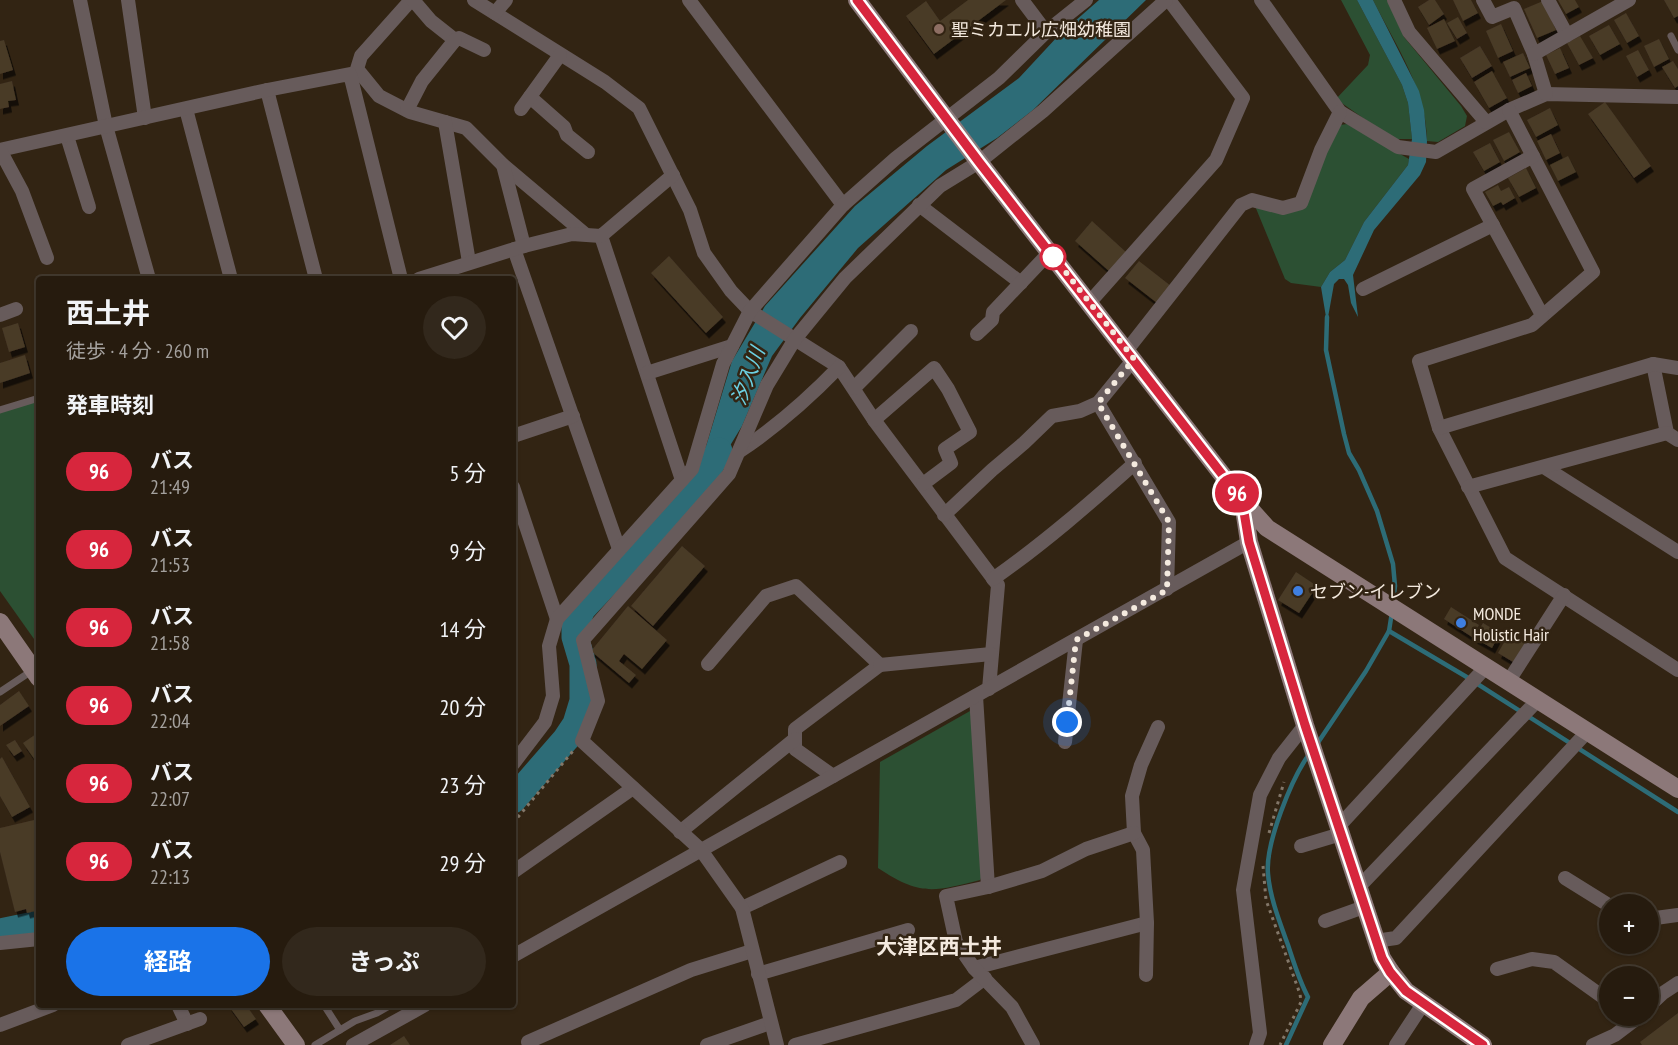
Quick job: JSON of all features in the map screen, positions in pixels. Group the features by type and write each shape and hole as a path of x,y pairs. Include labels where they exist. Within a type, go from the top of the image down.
{"street":[{"path":"80,0 106,126 148,276"},
{"path":"128,0 145,118"},
{"path":"400,276 353,72 361,56 412,0 431,21 455,40"},
{"path":"474,0 605,82 639,108 690,210 704,253 731,291 750,311 839,367 874,420 998,585 988,689"},
{"path":"495,13 506,0"},
{"path":"689,0 843,205"},
{"path":"857,0 979,162 1242,500 1267,528 1481,673 1508,682 1528,711 1578,742 1678,789"},
{"path":"1022,0 1046,32"},
{"path":"516,760 545,722 553,696 549,646 557,619 692,469 723,364 750,311 843,205 896,158 999,78 1046,32 1086,0"},
{"path":"777,1045 742,908 701,850 582,741 598,701 583,640 729,474 767,385 795,339 845,278 940,186 979,162 1044,111 1167,0 1243,98 1216,160 1089,303"},
{"path":"1261,0 1340,112 1398,147 1436,152 1486,122 1546,94 1678,98"},
{"path":"1394,0 1409,32 1486,122"},
{"path":"1483,0 1492,17 1514,8 1534,54 1546,94"},
{"path":"1548,0 1567,34"},
{"path":"1534,54 1629,0"},
{"path":"407,110 422,81 455,40 459,38 484,50"},
{"path":"520,109 560,55"},
{"path":"47,258 22,191 0,150 353,72"},
{"path":"353,72 379,96 407,110 466,128 503,165 585,234"},
{"path":"267,90 315,276"},
{"path":"530,97 564,127 567,135 588,152"},
{"path":"186,109 230,276"},
{"path":"1509,110 1593,272 1532,325 1419,361 1439,428 1505,558 1678,670"},
{"path":"944,515 1052,416 1080,411 1098,403 1130,355 1246,203 1283,208 1301,203 1321,150 1340,112"},
{"path":"445,122 469,262"},
{"path":"67,136 89,207"},
{"path":"1533,156 1473,189 1542,315"},
{"path":"503,165 519,248 573,417 619,549"},
{"path":"443,275 469,262 572,234 601,236 673,175"},
{"path":"919,205 1021,283"},
{"path":"1363,289 1493,225"},
{"path":"601,236 682,480"},
{"path":"977,334 992,320 993,312 1050,252"},
{"path":"1384,278 1391,292"},
{"path":"0,315 16,309"},
{"path":"854,388 911,331"},
{"path":"647,373 732,346"},
{"path":"1439,428 1653,364 1678,368"},
{"path":"1468,487 1672,436 1653,364"},
{"path":"740,451 812,395 839,367"},
{"path":"874,420 934,368 948,389 970,432 945,449 951,463 923,484"},
{"path":"1098,403 1169,522 1167,590"},
{"path":"516,435 573,417"},
{"path":"993,579 1086,507 1135,463"},
{"path":"1544,467 1678,552"},
{"path":"516,496 557,619"},
{"path":"1242,500 1249,542 1375,941 1390,972 1406,991 1483,1045"},
{"path":"516,954 1249,542"},
{"path":"708,664 766,596 796,586 880,665"},
{"path":"1508,682 1564,595"},
{"path":"0,622 36,674"},
{"path":"1065,742 1076,640"},
{"path":"833,776 795,748 795,729 880,665 991,654"},
{"path":"1301,846 1340,830 1481,673"},
{"path":"976,696 988,887"},
{"path":"1358,888 1528,711"},
{"path":"1256,1045 1260,1034 1243,890 1260,795 1279,758 1305,725"},
{"path":"1146,975 1147,923 1143,850 1134,833 1132,796 1141,765 1158,727"},
{"path":"680,832 795,739"},
{"path":"1375,941 1396,938 1578,742"},
{"path":"516,870 633,788"},
{"path":"1033,1045 1012,1007 974,968 956,942 946,896 988,887 1042,871 1086,849 1134,833"},
{"path":"742,908 840,862"},
{"path":"1564,878 1599,899"},
{"path":"1325,921 1364,907"},
{"path":"1659,918 1678,915"},
{"path":"974,968 1147,923"},
{"path":"758,975 908,930"},
{"path":"0,943 36,939"},
{"path":"528,1042 691,970 752,951"},
{"path":"1497,969 1532,959 1554,962 1599,994"},
{"path":"1332,1045 1361,998 1390,972"},
{"path":"795,1045 956,1000 985,978"},
{"path":"1659,997 1678,983"},
{"path":"1396,1045 1423,1004"},
{"path":"0,1025 45,1008"},
{"path":"179,1008 186,1024"},
{"path":"273,1008 296,1045"},
{"path":"353,1045 420,1008"},
{"path":"128,1045 200,1019"},
{"path":"708,1045 770,1023"},
{"path":"1593,1045 1615,1035 1624,1026"}],"lane":[{"path":"1671,36 1678,50"},
{"path":"0,410 36,399"},
{"path":"0,692 36,674"},
{"path":"326,1008 340,1030"},
{"path":"315,1045 385,1008"}],"path":[{"path":"516,819 582,741"},
{"path":"1268,838 1287,776"},
{"path":"1263,865 1266,900 1301,1002 1280,1045"}],"green space":[{"path":"1341,0 1357,0 1402,85 1408,103 1412,139 1393,139 1336,99 1368,65 1370,55"},
{"path":"1373,0 1387,0 1404,37 1467,116 1465,126 1438,142 1427,141 1426,122 1416,86"},
{"path":"1347,124 1409,159 1408,165 1364,222 1345,260 1330,272 1321,287 1291,283 1285,279 1255,206 1302,207 1326,146 1340,125"},
{"path":"36,401 36,642 0,591 0,412"},
{"path":"970,711 975,716 982,876 980,880 938,889 916,887 878,868 880,762"}],"water":[{"path":"1099,0 1146,0 1033,110 997,138 946,170 858,248 772,356 742,426 714,472 659,513 700,466 732,361 765,306 855,206 927,146 1019,78 1058,36"},
{"path":"1357,0 1373,0 1419,91 1424,110 1427,141 1426,162 1420,175 1374,230 1353,275 1358,317 1351,303 1348,285 1344,279 1339,279 1334,284 1327,323 1321,287 1330,272 1345,260 1364,222 1408,165 1412,139 1408,103 1402,85"}],"building":[{"name":"聖ミカエル広畑幼稚園","path":"968,0 1006,0 934,54 906,16 926,1 940,21"},
{"path":"1429,0 1435,0 1444,14 1429,25 1418,7"},
{"path":"1453,0 1471,0 1478,13 1463,21"},
{"path":"1558,0 1575,0 1579,7 1566,14"},
{"path":"1664,0 1678,0 1678,16 1674,18"},
{"path":"1543,1 1556,30 1537,38 1524,9"},
{"path":"1626,13 1639,36 1627,43 1614,20"},
{"path":"1458,17 1467,33 1457,39 1447,23"},
{"path":"1444,19 1455,41 1437,49 1427,28"},
{"path":"1501,24 1513,51 1498,58 1486,31"},
{"path":"1609,25 1620,44 1600,55 1589,36"},
{"path":"1580,36 1593,58 1579,65 1567,43"},
{"path":"1659,39 1669,59 1654,67 1644,46"},
{"path":"4,40 13,70 0,74 0,41"},
{"path":"1480,46 1492,66 1472,78 1460,58"},
{"path":"1560,48 1569,68 1555,74 1546,55"},
{"path":"1638,50 1649,70 1637,77 1626,56"},
{"path":"1523,53 1530,68 1510,77 1503,62"},
{"path":"1673,61 1678,69 1678,86 1675,88 1662,67"},
{"path":"1492,71 1507,98 1489,108 1474,82"},
{"path":"1526,73 1532,86 1518,93 1512,80"},
{"path":"12,81 16,100 8,101 9,107 0,109 0,84"},
{"path":"1605,102 1651,166 1634,178 1588,114"},
{"path":"1550,108 1558,125 1536,137 1527,120"},
{"path":"1509,132 1520,152 1504,161 1493,140"},
{"path":"1551,134 1560,153 1546,160 1537,141"},
{"path":"1490,143 1500,162 1484,171 1473,152"},
{"path":"1568,156 1576,172 1558,181 1550,165"},
{"path":"1526,168 1536,188 1519,197 1508,178"},
{"path":"1498,185 1501,191 1509,187 1515,198 1503,205 1501,202 1493,206 1485,192"},
{"path":"1092,221 1127,253 1110,272 1075,241"},
{"path":"669,256 723,317 706,333 651,273"},
{"path":"1139,261 1171,286 1157,303 1125,278"},
{"path":"18,323 25,347 9,352 2,328"},
{"path":"25,355 30,373 0,383 0,363"},
{"path":"682,546 705,566 653,626 631,606"},
{"path":"1296,572 1317,586 1299,613 1278,600"},
{"path":"628,606 667,640 642,669 624,654 619,661 636,675 629,683 591,651"},
{"path":"1451,607 1479,625 1472,637 1444,619"},
{"path":"1483,623 1500,633 1492,648 1474,638"},
{"path":"1510,632 1526,642 1513,662 1498,653"},
{"path":"19,691 29,706 0,726 0,705"},
{"path":"36,734 36,762 23,743"},
{"path":"15,740 22,751 14,756 6,745"},
{"path":"2,757 30,807 12,817 0,796 0,759"},
{"path":"34,820 36,828 36,911 27,913 26,909 15,912 0,852 0,828"},
{"path":"230,1008 248,1008 256,1019 244,1027"},
{"path":"1678,1013 1678,1045 1642,1045 1640,1042"},
{"path":"404,1036 410,1045 390,1045"}],"waterway":[{"path":"1327,317 1326,350 1344,434 1349,453 1377,511 1393,564 1395,586 1393,603"},
{"name":"汐入川","path":"516,797 566,739 576,724 583,701 583,664 575,637 575,625 582,609 698,486 719,451"},
{"path":"1317,744 1366,671 1389,631 1392,612"},
{"path":"1389,631 1465,676 1678,812"},
{"path":"1286,1045 1308,997 1273,901 1268,861 1281,811 1295,778 1310,753"},
{"name":"汐入川","path":"0,932 36,925"}],"bus line":[{"name":"96","path":"857,0 979,162 1242,500 1249,542 1305,725 1382,958 1406,991 1483,1045"}],"place":[{"name":"聖ミカエル広畑幼稚園","path":"939,29"},
{"name":"セブン-イレブン","path":"1298,591"},
{"name":"MONDE Holistic Hair","path":"1461,623"}],"district":[{"name":"大津区西土井","path":"939,946"}],"route":[{"path":"1053,257 1050,252 1134,359 1098,403 1169,522 1167,590 1076,640 1067,722"}]}
